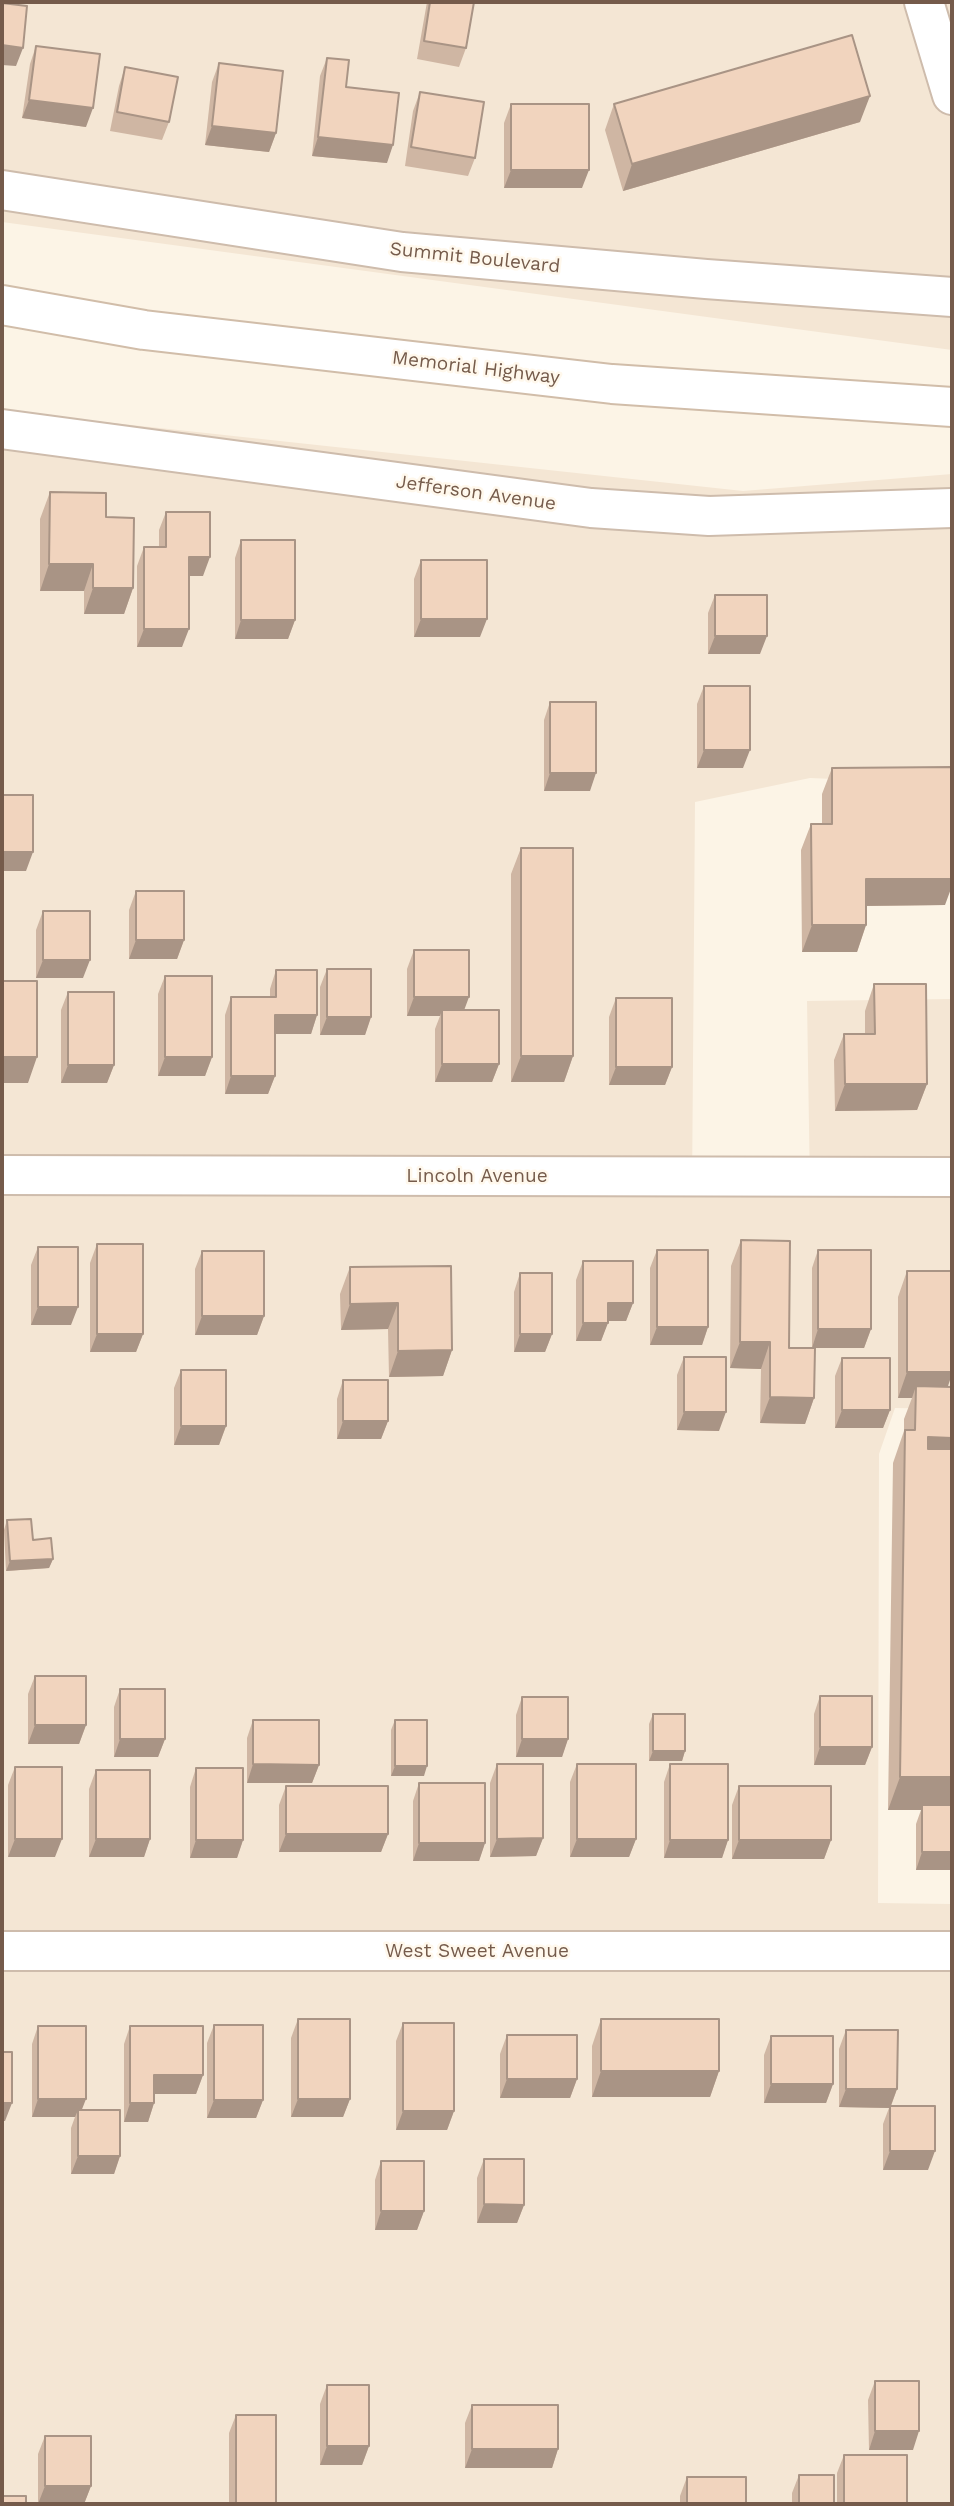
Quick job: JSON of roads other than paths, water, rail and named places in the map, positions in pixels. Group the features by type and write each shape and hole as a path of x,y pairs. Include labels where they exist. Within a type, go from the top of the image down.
{"street":[{"path":"924,2 952,95"},
{"name":"Summit Boulevard","path":"2,190 402,252 706,279 952,297"},
{"name":"Memorial Highway","path":"2,305 144,330 612,384 952,407"},
{"name":"Jefferson Avenue","path":"2,429 591,508 709,516 952,508"},
{"name":"Lincoln Avenue","path":"2,1175 952,1177"},
{"name":"West Sweet Avenue","path":"2,1951 952,1951"}]}
